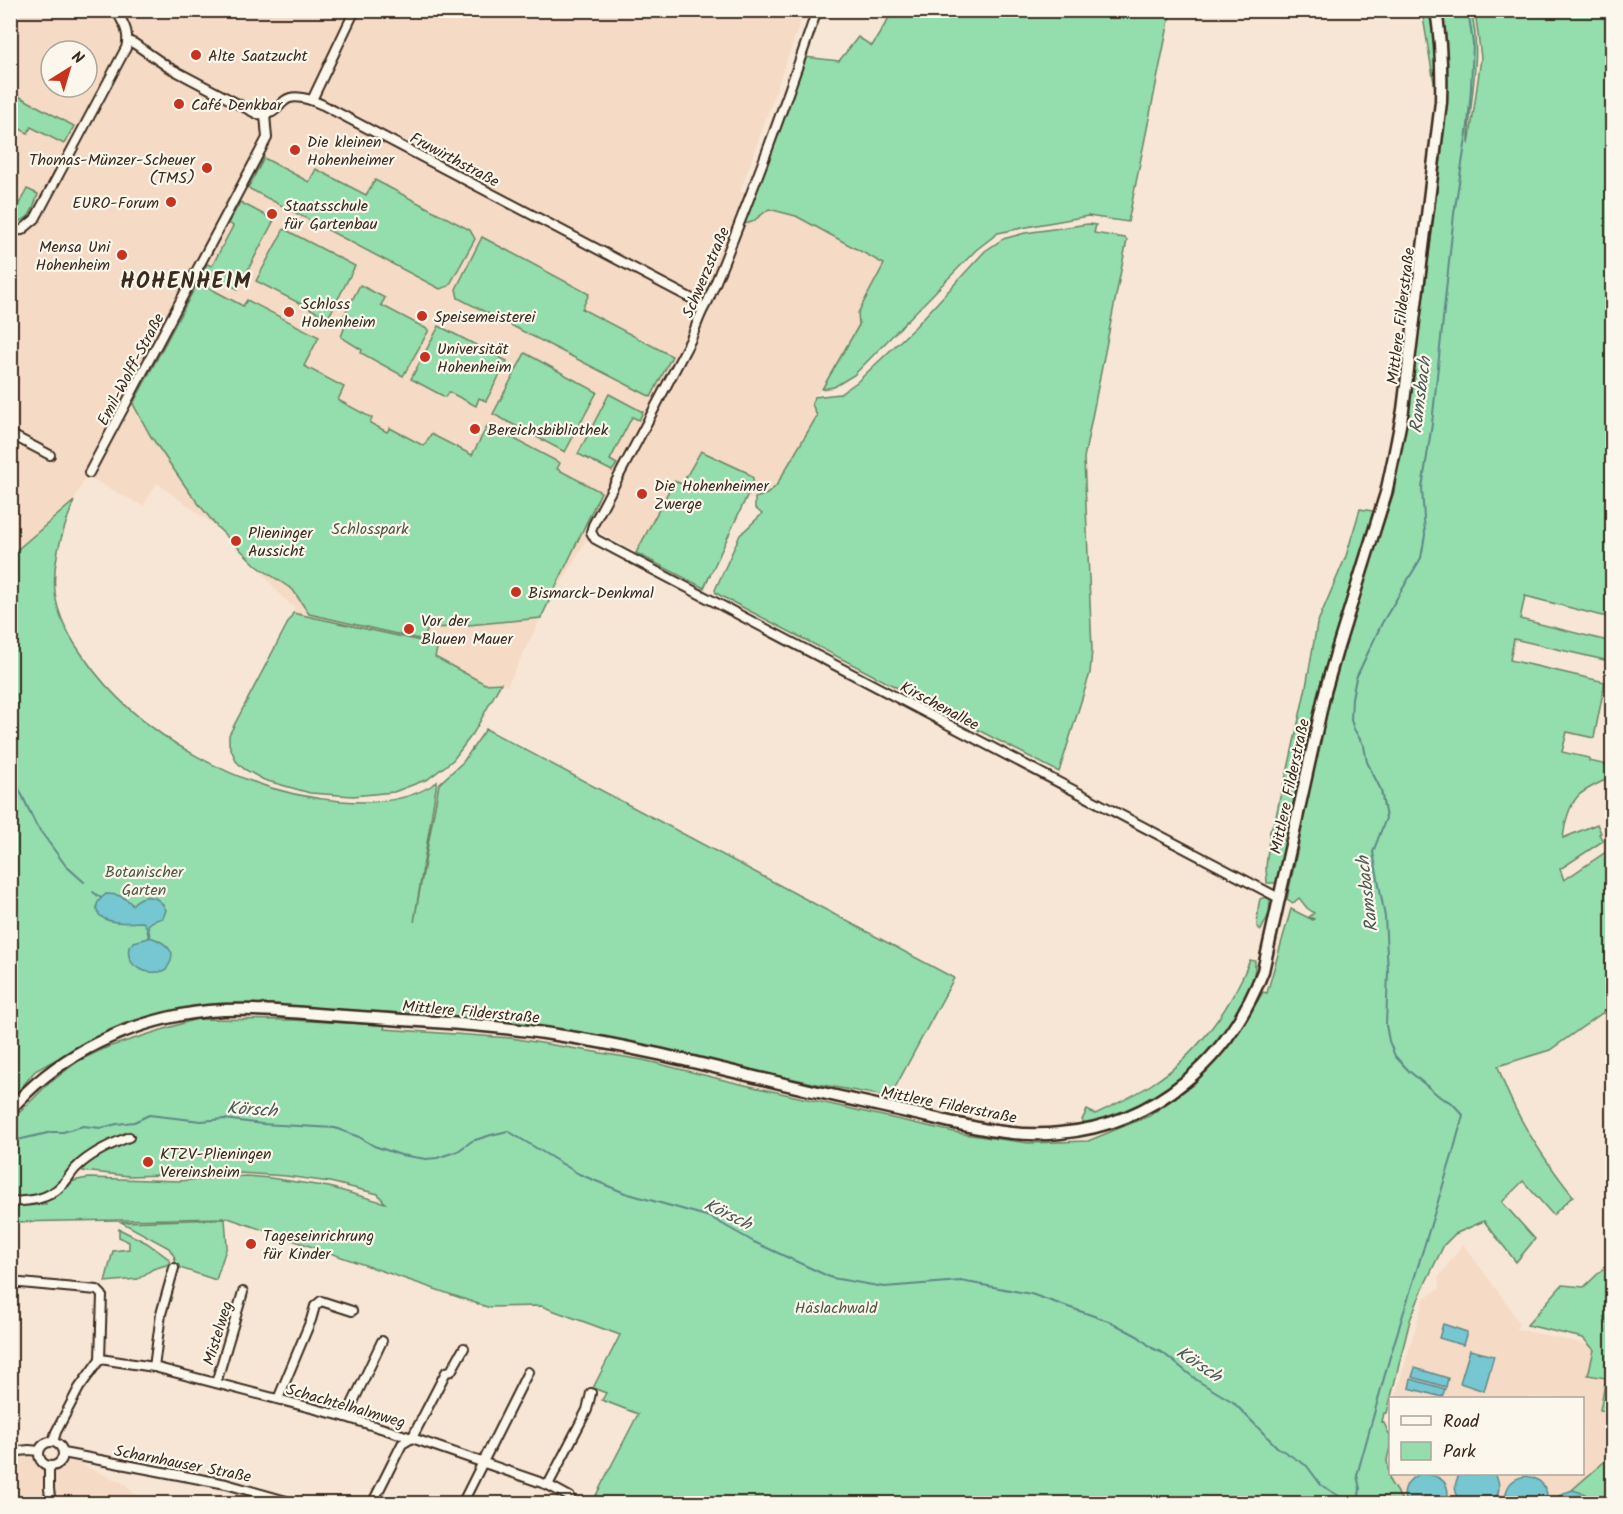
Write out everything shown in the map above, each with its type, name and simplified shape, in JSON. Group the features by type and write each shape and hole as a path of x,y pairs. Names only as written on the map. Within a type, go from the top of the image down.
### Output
{"main road":[{"name":"Mittlere Filderstraße","path":"10,1110 61,1065 86,1048 110,1036 182,1015 241,1010 460,1024 556,1034 634,1049 998,1132 1034,1135 1088,1130 1114,1122 1160,1100 1195,1074 1223,1044 1236,1025 1254,995 1263,971 1325,692 1386,493 1403,410 1441,102 1441,45 1436,10"}],"street":[{"path":"10,231 22,230 35,219 126,48 128,30 117,10"},
{"path":"128,41 172,70 257,114 265,115 278,109 291,98 312,100 355,10"},
{"name":"Schwerzstraße","path":"591,532 690,341 702,309 708,301 736,234 817,10"},
{"name":"Fruwirthstraße","path":"312,100 678,292 698,303 702,309"},
{"name":"Emil-Wolff-Straße","path":"89,473 267,138 265,115"},
{"path":"10,434 50,455"},
{"name":"Kirschenallee","path":"591,532 596,539 629,557 1280,898"},
{"path":"10,1202 33,1201 50,1194 61,1187 76,1167 85,1160 129,1137"},
{"path":"154,1367 161,1314 174,1268"},
{"path":"10,1282 97,1290 102,1295 100,1359 79,1388 53,1442"},
{"name":"Mistelweg","path":"216,1383 243,1292"},
{"path":"278,1399 315,1306 321,1301 352,1311"},
{"path":"346,1417 382,1341"},
{"path":"372,1503 402,1444 412,1438 446,1372 451,1371 464,1348"},
{"name":"Schachtelhalmweg","path":"100,1359 154,1367 346,1417 548,1485 570,1497 572,1503"},
{"path":"462,1503 528,1372"},
{"path":"548,1485 587,1410 591,1393"},
{"path":"47,1442 53,1442 61,1448 62,1459 59,1463 49,1466 39,1458 39,1451 47,1442"},
{"path":"10,1452 39,1451"},
{"name":"Scharnhauser Straße","path":"63,1453 226,1484 297,1503"},
{"path":"49,1466 51,1503"}],"shaded area":[{"name":"Universität Hohenheim","path":"11,11 804,11 740,192 776,197 890,254 858,313 859,325 822,389 814,397 812,404 817,416 776,487 767,494 746,501 704,588 599,532 591,532 541,618 507,686 501,683 485,684 435,656 420,641 293,613 295,608 217,527 157,483 143,506 86,476 71,506 11,555"},
{"path":"1463,1244 1510,1308 1519,1323 1517,1329 1590,1345 1594,1350 1588,1375 1606,1378 1600,1410 1612,1412 1612,1503 1383,1503 1381,1453 1389,1449 1389,1475 1584,1475 1584,1397 1395,1397 1424,1298 1440,1289 1438,1278"},
{"path":"21,1457 78,1463 125,1484 141,1503 11,1503 10,1459"}],"green space":[{"path":"893,11 1171,11 1128,222 1088,216 998,233 976,250 854,375 834,387 822,389 859,325 858,313 884,264 796,216 769,209 752,222 744,224 805,57 839,61 858,37 872,46"},
{"name":"Häslachwald","path":"1422,11 1471,11 1476,45 1469,145 1481,58 1475,11 1612,11 1612,616 1602,616 1525,596 1520,619 1612,642 1612,645 1609,661 1514,639 1510,660 1605,682 1594,738 1567,732 1562,752 1612,766 1612,777 1594,785 1575,800 1568,816 1563,838 1597,824 1603,841 1560,869 1564,880 1612,848 1612,1006 1550,1050 1498,1066 1520,1118 1573,1196 1553,1215 1523,1181 1502,1202 1535,1239 1516,1262 1484,1221 1455,1234 1444,1245 1410,1320 1391,1397 1389,1397 1387,1413 1384,1413 1382,1422 1389,1434 1387,1460 1390,1482 1404,1503 592,1503 638,1414 602,1400 606,1393 593,1388 620,1335 541,1306 487,1307 228,1218 11,1222 11,1204 46,1204 44,1200 65,1185 76,1180 90,1178 178,1181 246,1176 270,1178 329,1187 385,1203 378,1194 330,1182 286,1176 240,1173 129,1176 83,1171 84,1164 76,1163 59,1184 41,1195 18,1200 12,1195 10,1122 46,1086 78,1061 108,1047 196,1019 293,1020 385,1025 384,1029 511,1038 643,1060 963,1134 1029,1143 1088,1141 1149,1116 1194,1084 1232,1042 1263,992 1267,993 1291,909 1313,920 1314,919 1309,917 1314,913 1299,898 1293,903 1287,899 1313,760 1359,595 1394,492 1426,279 1442,151 1435,89"},
{"path":"11,92 74,126 64,144 31,127 28,133 20,129 15,136 11,133 16,118 11,114"},
{"path":"264,158 309,182 316,169 366,195 375,180 470,230 475,239 449,286 440,289 248,188"},
{"path":"27,189 38,194 32,210 27,218 11,222 11,214 13,215"},
{"path":"240,202 274,220 238,289 203,271 207,264 212,266 233,226 229,223"},
{"path":"1088,224 1096,225 1094,233 1127,240 1084,458 1092,650 1090,673 1059,772 721,596 715,590 740,535 762,514 755,508 755,498 767,494 776,486 817,416 812,404 814,397 840,394 857,382 915,327 985,251 1003,239 1025,233"},
{"path":"284,229 355,266 328,318 256,281"},
{"path":"482,237 589,294 582,309 672,356 651,397 458,298 456,289"},
{"name":"Schlosspark","path":"198,282 243,306 247,300 319,337 304,366 344,387 338,400 372,418 370,423 387,432 390,428 424,446 431,434 472,455 488,425 560,463 557,469 601,492 541,618 428,629 423,640 309,614 293,590 257,566 217,527 190,493 150,435 133,404"},
{"path":"360,285 385,298 381,305 429,330 403,376 361,353 362,350 341,337 345,326 340,323"},
{"path":"439,326 507,361 486,401 479,398 476,406 449,392 445,397 411,379"},
{"path":"525,353 597,392 565,452 493,414"},
{"path":"609,394 643,412 639,420 632,417 610,460 617,464 612,471 578,454"},
{"path":"701,451 746,472 753,478 753,483 704,588 636,553 674,481 682,484"},
{"name":"Botanischer Garten","path":"74,501 55,567 55,594 62,621 79,650 106,685 163,735 196,756 231,773 268,787 305,796 341,801 391,800 415,793 437,782 414,922 439,784 463,762 486,729 954,978 890,1097 817,1084 596,1036 503,1023 400,1013 230,1004 175,1010 123,1024 35,1071 11,1100 11,555"},
{"path":"1360,509 1373,511 1322,678 1297,783 1277,883 1267,883 1266,867 1270,831 1276,817 1288,769 1317,624 1346,556"},
{"path":"293,613 421,641 437,649 435,657 485,684 501,683 474,732 453,760 428,779 394,792 353,796 310,793 264,780 244,769 236,761 229,744 229,735"},
{"path":"1265,897 1270,899 1269,914 1261,930 1257,927 1258,906 1260,899"},
{"path":"1250,960 1255,961 1252,983 1239,1010 1213,1048 1192,1069 1165,1090 1134,1108 1086,1125 1082,1120 1087,1110 1095,1114 1131,1096 1168,1073 1183,1060 1222,1013"},
{"path":"225,1219 227,1246 216,1280 177,1267 169,1248 121,1222"},
{"path":"119,1229 147,1243 169,1259 170,1264 153,1269 138,1279 105,1282 113,1251 129,1249 129,1242 119,1237"},
{"path":"1603,1269 1612,1276 1612,1412 1600,1410 1606,1378 1588,1375 1594,1350 1583,1338 1527,1325 1562,1285 1584,1287"},
{"path":"1612,1455 1612,1503 1557,1503"}],"water":[{"path":"106,894 121,896 132,905 141,898 150,897 163,905 166,910 163,918 148,925 150,937 163,943 172,953 166,970 152,972 134,965 129,954 129,947 134,942 149,938 146,926 143,922 117,922 104,919 97,910 97,905"},
{"path":"1443,1324 1467,1332 1463,1345 1439,1338"},
{"path":"1470,1350 1494,1356 1484,1391 1460,1383"},
{"path":"1415,1368 1448,1378 1446,1387 1412,1377"},
{"path":"1411,1379 1445,1389 1442,1397 1409,1388"},
{"path":"1418,1475 1426,1475 1443,1481 1448,1490 1446,1503 1406,1503 1405,1489 1412,1479"},
{"path":"1459,1475 1495,1475 1499,1489 1492,1503 1463,1503 1458,1496 1456,1481"},
{"path":"1526,1476 1540,1481 1547,1493 1547,1503 1506,1503 1507,1488 1516,1479"},
{"path":"1573,1490 1585,1494 1592,1503 1554,1503 1561,1494"}],"waterway":[{"name":"Ramsbach","path":"1358,1504 1360,1489 1357,1475 1463,1115 1452,1103 1440,1097 1409,1071 1395,1056 1389,1041 1386,1025 1388,972 1385,917 1373,852 1386,818 1381,790 1367,762 1364,746 1351,720 1356,678 1382,623 1421,558 1425,535 1422,488 1432,424 1454,214 1468,126 1473,44 1468,10"},
{"path":"10,763 13,776 36,825 66,866 84,882"},
{"path":"93,892 101,898"},
{"name":"Körsch","path":"13,1141 83,1126 101,1128 134,1122 149,1115 201,1121 224,1119 262,1124 335,1128 359,1137 374,1146 401,1155 426,1159 458,1151 472,1141 508,1131 579,1174 625,1193 710,1217 754,1242 832,1278 884,1287 961,1281 1031,1294 1111,1322 1139,1337 1198,1381 1233,1402 1277,1447 1307,1466 1321,1485 1352,1504"}],"place":[{"name":"Alte Saatzucht","path":"196,55"},
{"name":"Café Denkbar","path":"179,104"},
{"name":"Die kleinen Hohenheimer","path":"295,150"},
{"name":"Thomas-Münzer-Scheuer (TMS)","path":"207,168"},
{"name":"EURO-Forum","path":"171,202"},
{"name":"Staatsschule für Gartenbau","path":"272,214"},
{"name":"Mensa Uni Hohenheim","path":"122,255"},
{"name":"Schloss Hohenheim","path":"289,312"},
{"name":"Speisemeisterei","path":"422,316"},
{"name":"Universität Hohenheim","path":"425,357"},
{"name":"Bereichsbibliothek","path":"475,429"},
{"name":"Die Hohenheimer Zwerge","path":"642,494"},
{"name":"Plieninger Aussicht","path":"236,541"},
{"name":"Bismarck-Denkmal","path":"516,592"},
{"name":"Vor der Blauen Mauer","path":"409,629"},
{"name":"KTZV-Plieningen Vereinsheim","path":"148,1162"},
{"name":"Tageseinrichrung für Kinder","path":"251,1244"}],"district":[{"name":"HOHENHEIM","path":"186,280"}]}
